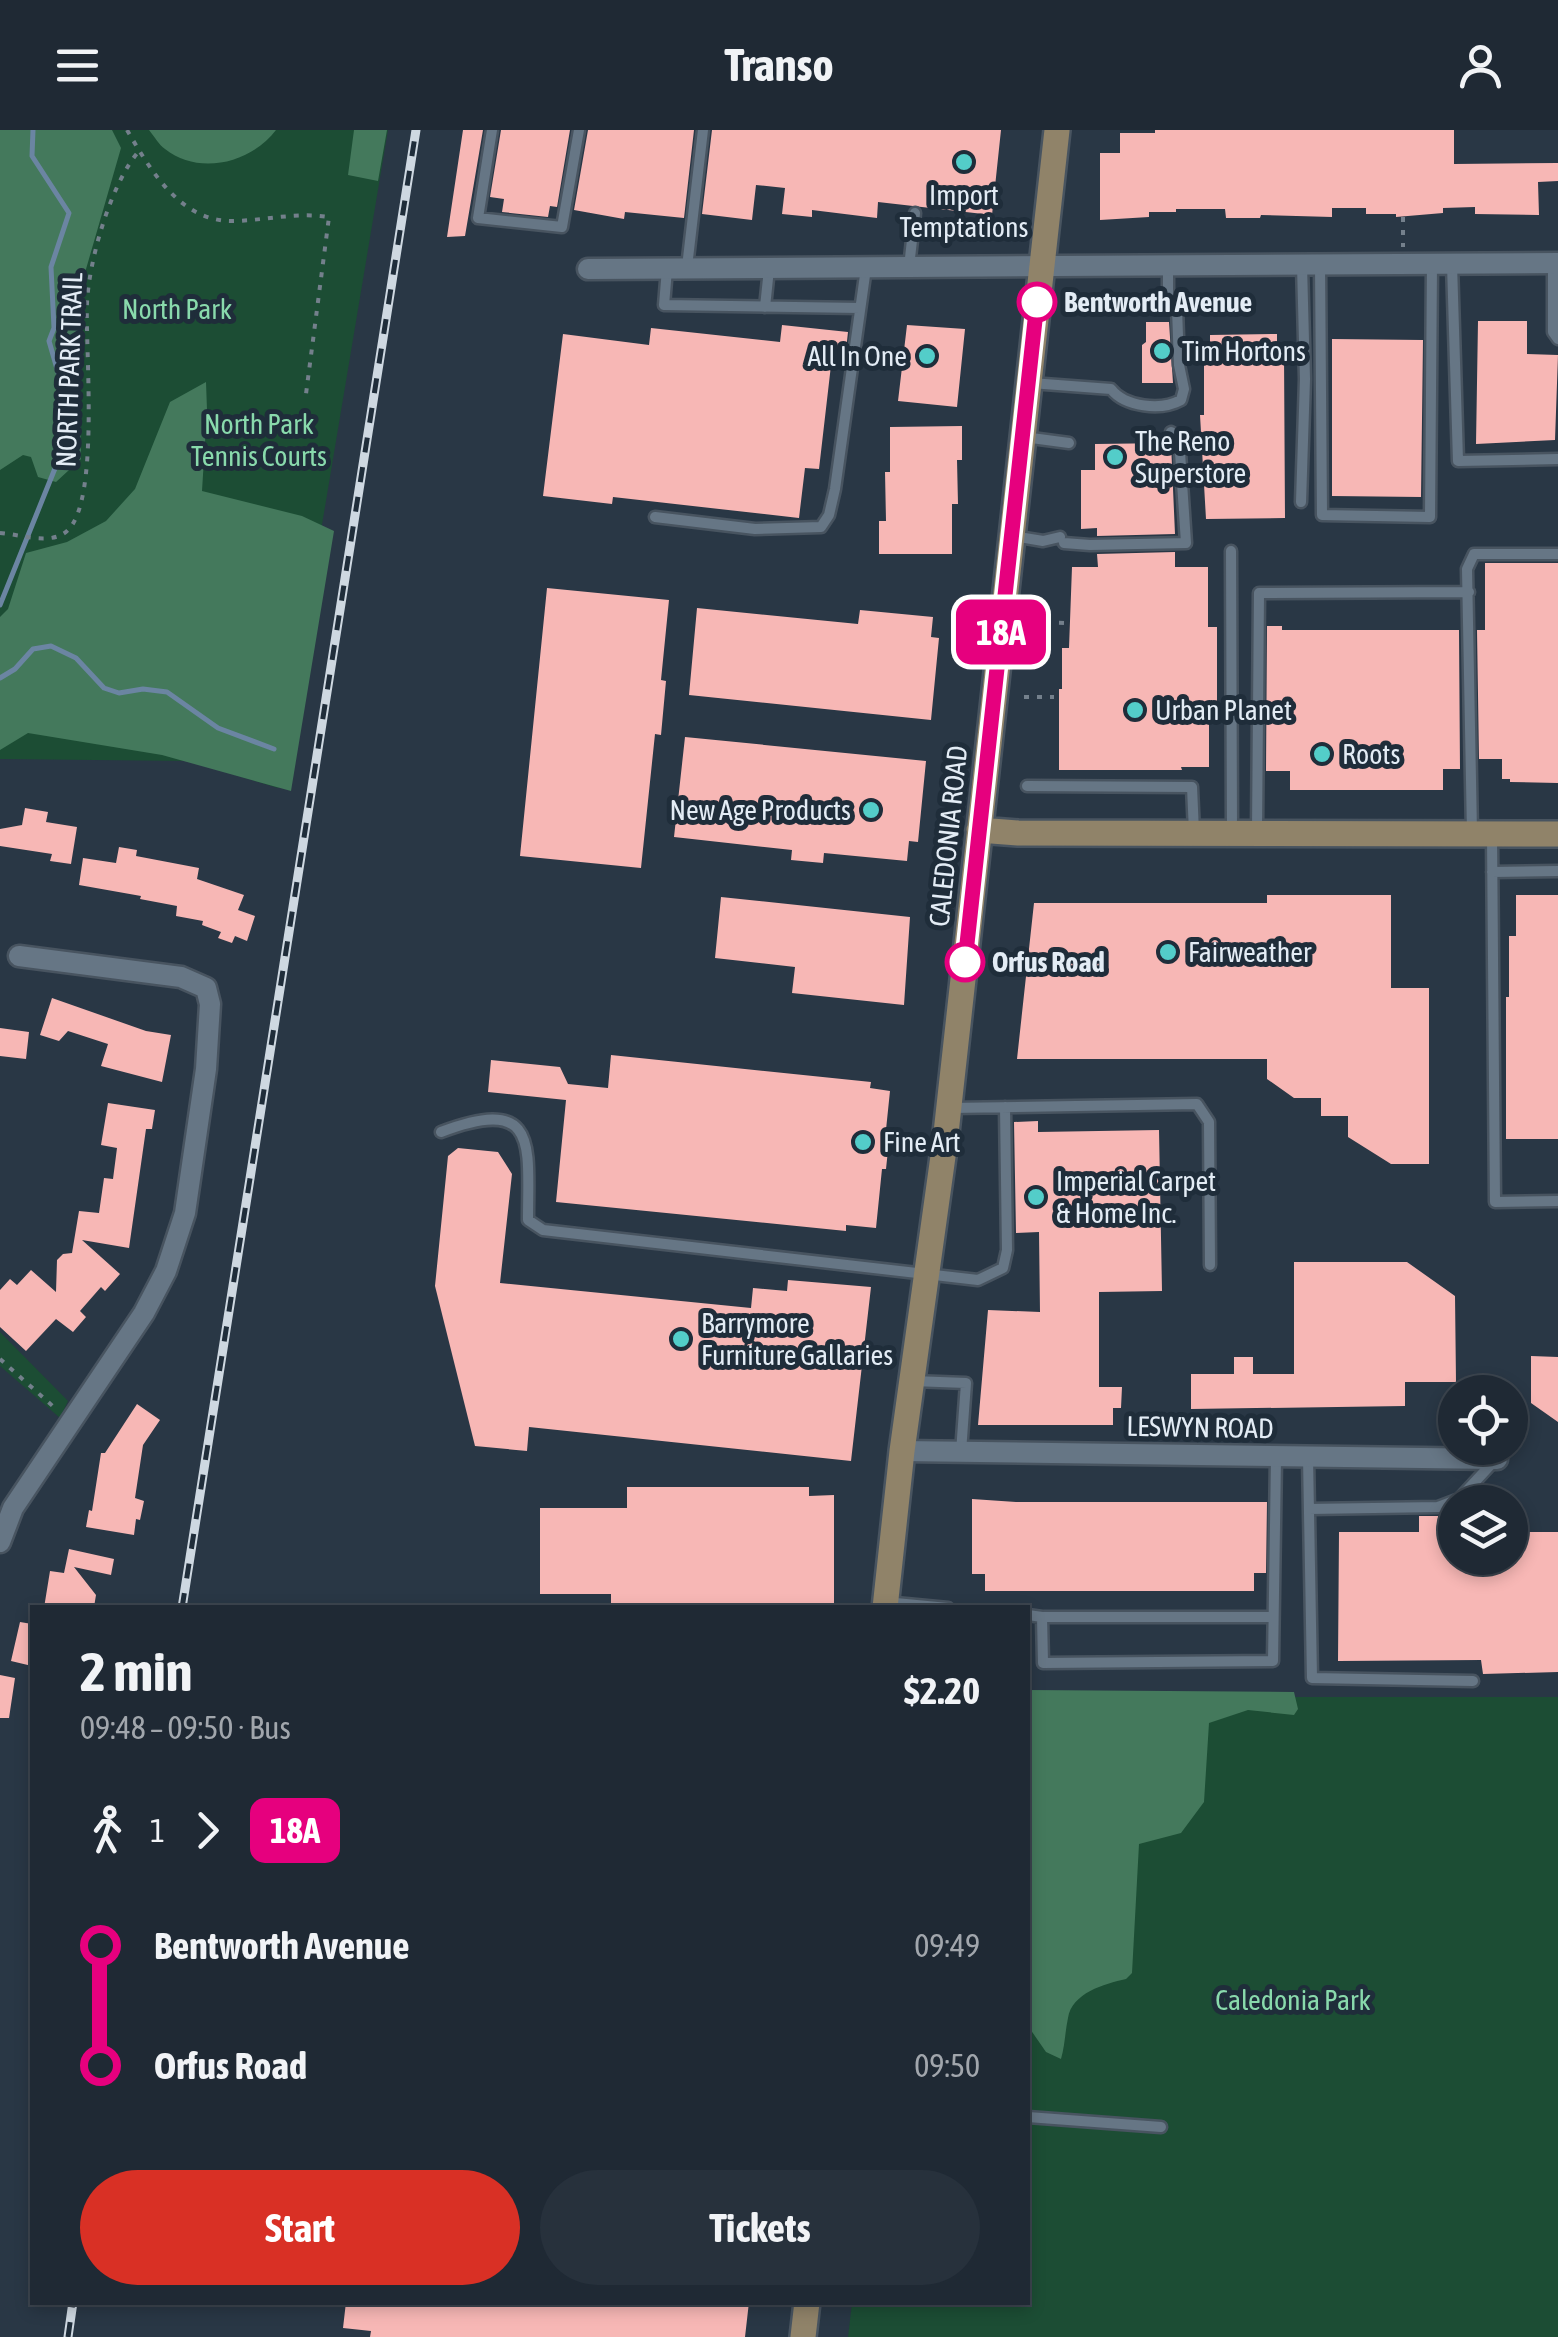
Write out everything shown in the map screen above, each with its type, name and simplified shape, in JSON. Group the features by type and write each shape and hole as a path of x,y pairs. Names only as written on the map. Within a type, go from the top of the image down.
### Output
{"street":[{"name":"CALEDONIA ROAD","path":"885,1605 948,1108 1057,130"},
{"path":"588,269 1555,263"},
{"path":"979,830 1558,834"},
{"path":"0,1542 7,1505 144,1313 166,1271 185,1213 206,1069 210,1004 206,988 180,977 19,956"},
{"name":"LESWYN ROAD","path":"902,1451 1438,1457"},
{"path":"803,2337 807,2305"}],"lane":[{"path":"492,130 478,218 562,227 579,130"},
{"path":"703,130 677,268 664,304 860,308"},
{"path":"910,267 915,213"},
{"path":"1555,263 1553,332 1558,339"},
{"path":"1311,265 1322,515 1430,517 1442,264"},
{"path":"1442,264 1458,461 1558,459"},
{"path":"1301,502 1311,265"},
{"path":"1029,382 1111,390 1118,399 1139,404 1176,404 1181,400 1184,389 1177,308 1168,305 1168,266"},
{"path":"655,517 755,529 821,527 829,516 835,489 866,267"},
{"path":"765,307 769,268"},
{"path":"1012,536 1090,546 1186,543 1179,437 1172,432"},
{"path":"1023,437 1069,444"},
{"path":"1232,551 1244,834"},
{"path":"1558,554 1474,554 1467,569 1482,834 1492,872 1495,1202 1558,1201"},
{"path":"1244,834 1258,593 1469,592"},
{"path":"1027,786 1192,787 1194,834"},
{"path":"1492,872 1558,872"},
{"path":"948,1108 1197,1104 1209,1122 1210,1265"},
{"path":"441,1132 472,1121 500,1121 518,1127 528,1143 528,1220 542,1230 978,1280 1003,1268 1007,1250 1005,1107"},
{"path":"912,1381 966,1383 961,1452"},
{"path":"1042,1617 1043,1662 1273,1661 1276,1456"},
{"path":"1308,1456 1312,1678 1473,1681"},
{"path":"1309,1509 1438,1507 1459,1500 1491,1465"},
{"path":"1030,1615 1273,1617"},
{"path":"1030,2117 1162,2127"}],"path":[{"path":"127,130 166,189 201,216 234,222 309,214 329,217 306,394"},
{"name":"NORTH PARK TRAIL","path":"0,533 54,538 72,528 81,500 88,446 90,274 114,200 139,151"},
{"path":"1403,216 1403,264"},
{"path":"1034,622 1065,622"},
{"path":"1024,697 1054,697"},
{"path":"0,1359 70,1421"}],"green space":[{"name":"North Park","path":"0,130 388,130 278,788 189,761 0,759"},
{"path":"0,130 112,130 121,148 82,283 81,459 56,482 38,477 31,457 23,455 0,470"},
{"path":"149,130 276,130 239,158 208,164 179,157 163,147"},
{"path":"354,130 387,130 378,181 348,175"},
{"path":"206,382 202,491 302,516 334,531 291,791 162,755 28,733 0,750 0,617 8,609 26,553 67,542 106,521 135,489 170,402"},
{"path":"0,1332 68,1401 60,1418 0,1366"},
{"path":"1030,1690 1294,1692 1298,1709 1294,1715 1248,1710 1209,1723 1204,1802 1181,1833 1139,1844 1132,1973 1082,1996 1068,2018 1061,2059 1046,2052 1030,2029"},
{"name":"Caledonia Park","path":"1030,1697 1558,1697 1558,2337 848,2337 852,2305 1030,2305"}],"building":[{"path":"463,130 483,130 465,236 447,237"},
{"path":"501,130 570,130 557,207 550,206 548,217 502,212 504,199 490,197"},
{"path":"588,130 694,130 684,218 625,212 624,219 574,210"},
{"path":"712,130 1001,130 992,215 878,202 877,218 812,210 812,217 782,214 785,188 756,185 752,220 702,214"},
{"path":"1454,130 1454,164 1558,163 1558,181 1538,182 1539,215 1475,214 1475,207 1443,208 1443,213 1396,217 1366,214 1366,208 1332,208 1332,217 1226,218 1225,209 1176,209 1149,212 1149,217 1100,220 1100,153 1120,153 1120,133"},
{"path":"1478,321 1527,321 1527,354 1558,355 1555,440 1476,444"},
{"path":"1146,322 1169,322 1173,383 1142,383"},
{"path":"782,325 848,332 846,350 833,348 819,469 805,468 799,518 613,497 612,504 543,496 563,334 649,345 651,328 780,342"},
{"path":"907,325 965,329 957,407 898,401"},
{"path":"1277,334 1277,354 1284,354 1285,518 1206,519 1200,415 1204,415 1204,355 1210,355 1210,335"},
{"path":"1332,339 1423,340 1421,497 1332,496"},
{"path":"962,426 962,460 957,460 958,504 952,504 952,554 879,554 879,521 886,521 885,472 890,472 890,427"},
{"path":"1171,443 1175,534 1097,536 1097,528 1081,529 1081,470 1095,470 1095,444"},
{"path":"1175,552 1175,567 1208,567 1208,627 1217,627 1217,708 1209,708 1209,767 1059,770 1059,689 1062,648 1069,648 1072,567 1098,567 1097,554"},
{"path":"1485,563 1558,563 1558,783 1510,782 1502,779 1502,759 1479,759 1477,630 1485,630"},
{"path":"547,588 669,600 661,680 666,681 661,735 655,734 641,868 520,856"},
{"path":"697,608 858,624 860,610 933,617 931,637 939,638 931,720 689,695"},
{"path":"1267,626 1282,626 1282,630 1459,630 1460,769 1443,769 1443,790 1290,790 1290,771 1266,771"},
{"path":"685,737 926,761 918,842 909,841 907,861 824,853 823,863 791,860 792,850 674,837"},
{"path":"25,808 48,812 46,822 77,827 71,864 50,861 52,854 0,846 0,829 22,825"},
{"path":"119,847 137,850 136,856 199,868 197,879 244,895 238,910 255,916 247,941 235,936 232,943 218,938 221,932 202,925 203,921 176,916 177,906 79,885 83,858 116,863"},
{"path":"1267,895 1391,895 1391,988 1429,988 1429,1164 1391,1164 1348,1137 1348,1116 1321,1116 1321,1098 1294,1098 1267,1079 1267,1059 1017,1059 1034,903 1267,903"},
{"path":"1516,895 1558,895 1558,1139 1506,1139 1506,997 1509,936 1516,936"},
{"path":"721,897 910,917 904,1005 792,993 795,967 715,958"},
{"path":"52,998 146,1031 171,1035 162,1082 101,1066 108,1044 68,1031 59,1041 40,1035"},
{"path":"0,1028 29,1032 26,1059 0,1056"},
{"path":"611,1055 871,1082 870,1088 890,1091 884,1149 888,1150 886,1169 882,1169 876,1228 846,1225 846,1231 556,1202 566,1100 488,1092 491,1060 560,1067 568,1084 608,1088"},
{"path":"108,1103 155,1110 152,1129 146,1129 129,1248 82,1240 120,1274 105,1291 101,1287 80,1311 86,1317 73,1332 56,1319 26,1351 0,1327 0,1290 10,1279 17,1285 31,1270 56,1292 57,1260 72,1253 79,1211 99,1213 104,1178 113,1179 117,1148 101,1145"},
{"path":"1038,1121 1038,1132 1159,1130 1162,1291 1099,1292 1099,1387 1122,1387 1121,1408 1113,1408 1113,1425 978,1425 988,1310 1040,1312 1039,1232 1016,1233 1014,1122"},
{"path":"458,1148 498,1152 512,1174 500,1283 751,1308 753,1288 787,1291 788,1280 871,1287 851,1461 529,1427 527,1451 475,1446 435,1286 448,1156"},
{"path":"1294,1262 1407,1262 1455,1296 1456,1375 1438,1375 1438,1382 1405,1382 1405,1406 1191,1409 1191,1374 1234,1374 1234,1357 1253,1357 1253,1374 1294,1374"},
{"path":"1531,1356 1558,1357 1558,1422 1531,1403"},
{"path":"137,1404 160,1420 143,1445 135,1498 144,1501 134,1535 86,1527 101,1453 105,1453"},
{"path":"627,1487 809,1487 809,1496 834,1495 834,1605 611,1605 611,1594 540,1594 540,1508 627,1508"},
{"path":"972,1499 1267,1502 1266,1573 1254,1573 1254,1591 985,1591 985,1574 972,1574"},
{"path":"1419,1516 1438,1516 1438,1575 1528,1575 1528,1532 1558,1532 1558,1672 1483,1674 1481,1660 1338,1661 1339,1532 1419,1532"},
{"path":"69,1549 114,1559 111,1575 74,1567 96,1595 94,1605 44,1605 50,1571 64,1573"},
{"path":"20,1622 30,1624 30,1666 11,1661"},
{"path":"0,1675 15,1678 9,1718 0,1718"},
{"path":"346,2305 749,2305 745,2337 370,2337 371,2331 343,2328"}],"waterway":[{"path":"0,605 62,451 68,407 49,341 54,328 51,267 69,213 32,156 33,130"},
{"path":"0,678 15,669 33,649 51,646 76,658 104,688 119,693 143,689 167,692 218,728 274,749"}],"railway":[{"path":"182,1605 416,130"},
{"path":"68,2337 73,2305"}],"bus line":[{"name":"18A","path":"965,962 1037,302"}],"place":[{"name":"Import Temptations","path":"964,162"},
{"name":"Bentworth Avenue","path":"1037,302"},
{"name":"Tim Hortons","path":"1162,351"},
{"name":"All In One","path":"927,356"},
{"name":"The Reno Superstore","path":"1115,457"},
{"name":"Urban Planet","path":"1135,710"},
{"name":"Roots","path":"1322,754"},
{"name":"New Age Products","path":"871,810"},
{"name":"Fairweather","path":"1168,952"},
{"name":"Orfus Road","path":"965,962"},
{"name":"Fine Art","path":"863,1142"},
{"name":"Imperial Carpet & Home Inc.","path":"1036,1197"},
{"name":"Barrymore Furniture Gallaries","path":"681,1339"}],"park label":[{"name":"North Park Tennis Courts","path":"259,440"}]}
